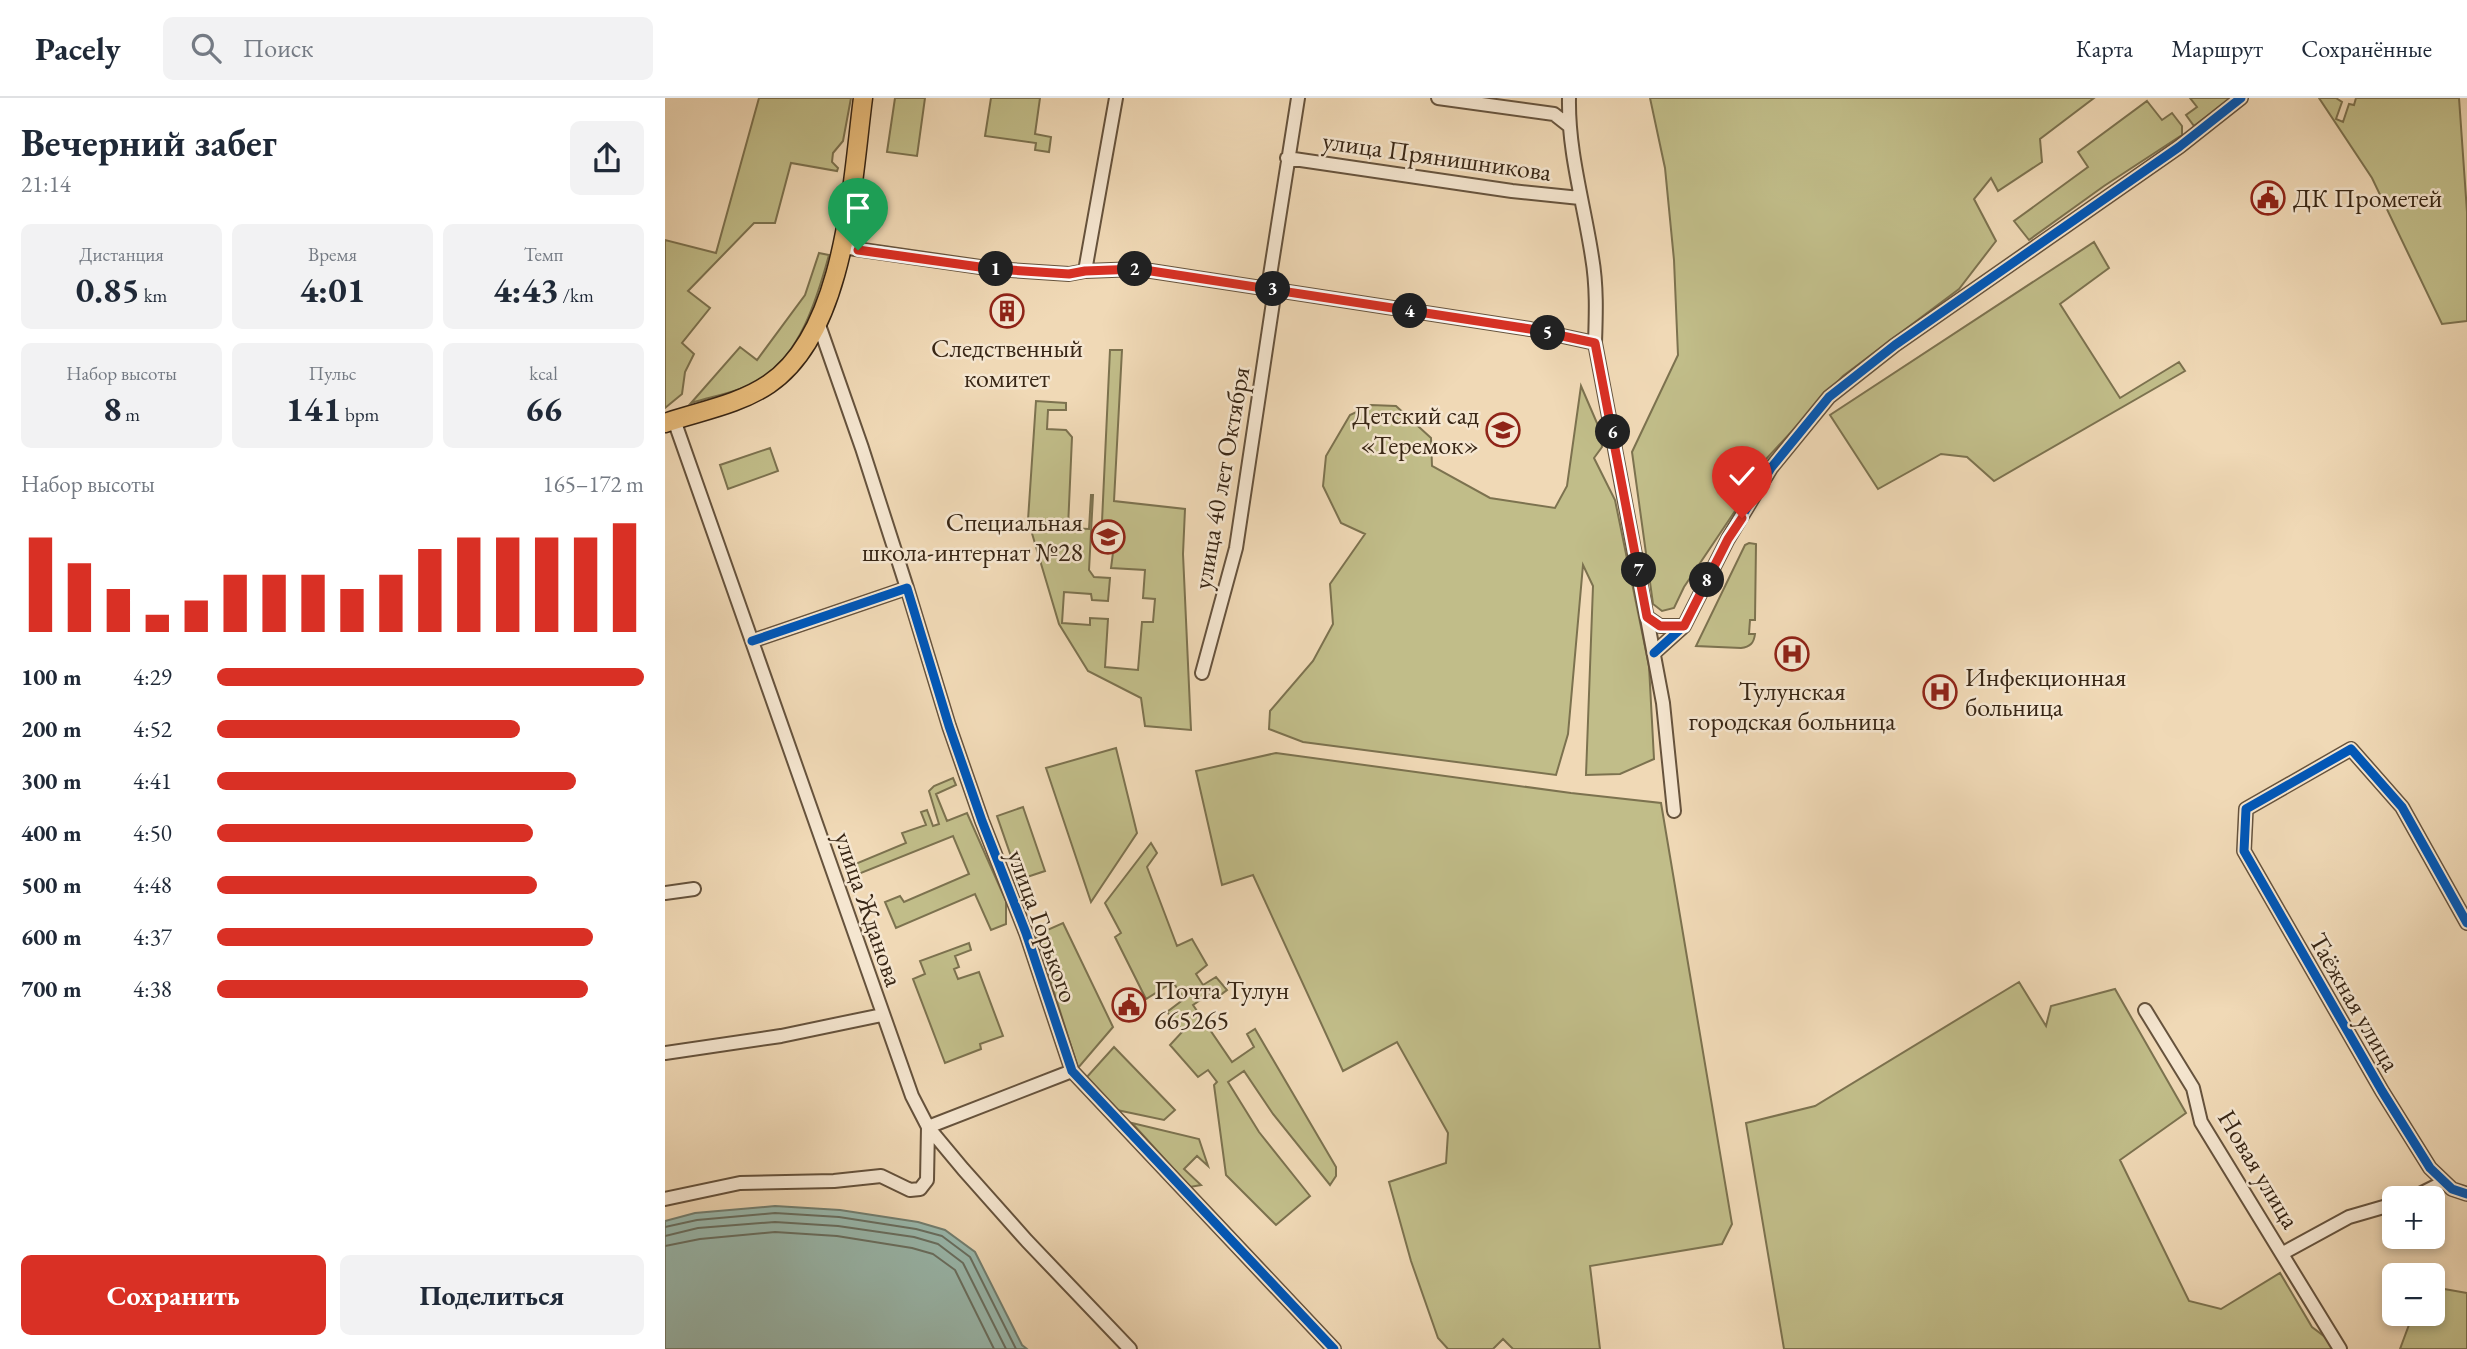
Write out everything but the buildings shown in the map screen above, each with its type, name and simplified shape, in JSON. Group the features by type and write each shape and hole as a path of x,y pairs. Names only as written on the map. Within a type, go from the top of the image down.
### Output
{"highway":[{"path":"669,422 735,401 771,382 788,368 818,325 831,292 842,247 863,98"}],"street":[{"path":"1085,271 1116,98"},
{"name":"улица 40 лет Октября","path":"1202,673 1236,548 1297,98"},
{"path":"1438,98 1554,114 1568,125"},
{"path":"1569,98 1568,125 1593,260 1597,299 1595,343 1663,703 1674,811"},
{"path":"1654,653 1684,626 1728,539 1771,468 1829,397 1895,345 2179,147 2241,98"},
{"name":"улица Прянишникова","path":"1287,159 1580,198"},
{"path":"842,247 994,269 1069,274 1138,269 1530,329 1595,343"},
{"name":"улица Горького","path":"818,325 862,448 953,737 982,821 1026,933 1072,1071 1334,1349"},
{"name":"улица Жданова","path":"669,422 753,640 882,1015 912,1096 927,1127 1027,1241 1130,1349"},
{"path":"753,640 907,588"},
{"path":"1647,617 1660,626 1684,626"},
{"name":"Таёжная улица","path":"2467,923 2402,807 2351,749 2246,809 2244,851 2382,1091 2430,1168 2442,1182 2461,1194 2467,1194"},
{"path":"665,893 694,889"},
{"name":"Новая улица","path":"2145,1010 2193,1088 2201,1122 2340,1349"},
{"path":"665,1053 781,1036 882,1015"},
{"path":"665,1199 740,1184 834,1181 881,1176 910,1190 921,1189 927,1180 927,1127 1072,1071"},
{"path":"2434,1186 2442,1182"},
{"path":"2283,1253 2349,1217 2382,1207"}],"shaded area":[{"path":"759,98 851,98 843,141 833,153 832,162 838,168 837,171 791,163 775,223 754,223 688,291 710,308 682,343 694,354 685,372 682,394 665,408 665,240 716,253"},
{"path":"895,98 925,98 917,156 887,152"},
{"path":"991,98 1040,98 1035,134 1051,137 1049,152 1035,150 1036,143 985,136"},
{"path":"1650,98 2094,98 2040,139 2042,162 1998,191 1991,178 1974,199 1996,241 1959,289 1843,376 1767,458 1684,587 1674,608 1662,611 1653,604 1632,452 1678,355 1674,260 1665,168"},
{"path":"2190,98 2231,98 2194,126 2186,115 2197,107"},
{"path":"2319,98 2336,98 2342,102 2336,119 2343,122 2349,104 2354,105 2356,98 2459,98 2467,212 2467,321 2442,324 2372,178"},
{"path":"2147,101 2162,120 2172,113 2182,126 2182,135 2029,240 2014,221 2088,167 2078,152"},
{"path":"2094,242 2109,268 2060,304 2120,398 2179,362 2185,371 1994,481 1967,457 1941,454 1878,489 1830,415"},
{"path":"819,253 829,255 819,290 805,325 785,357 773,370 751,385 691,403 740,347 757,360 805,295"},
{"name":"Специальная школа-интернат №28","path":"1110,350 1122,350 1114,501 1185,509 1183,554 1191,730 1145,726 1141,698 1088,671 1059,624 1028,520 1036,401 1066,403 1066,410 1048,410 1047,429 1066,430 1072,437 1068,528 1089,529 1093,495 1089,570 1094,577 1110,578 1108,601 1092,600 1091,594 1064,592 1062,623 1090,625 1090,618 1108,619 1105,667 1138,670 1142,622 1153,622 1155,599 1143,598 1145,570 1111,568 1114,545 1101,543"},
{"path":"1581,386 1600,430 1602,447 1594,458 1615,500 1649,666 1654,759 1620,774 1586,775 1593,586 1583,565 1568,734 1556,775 1303,742 1269,729 1270,711 1313,661 1333,624 1330,584 1365,534 1341,523 1323,486 1326,456 1350,415 1371,405 1396,406 1431,438 1432,466 1490,498 1555,508 1567,486"},
{"path":"770,448 778,471 728,489 720,465"},
{"path":"1756,544 1755,620 1750,620 1749,634 1755,634 1753,642 1741,648 1696,646 1745,545"},
{"path":"1116,748 1137,833 1091,902 1046,768"},
{"path":"1276,753 1661,803 1732,1224 1722,1244 1590,1266 1600,1349 1513,1349 1503,1339 1493,1349 1448,1349 1438,1338 1411,1261 1389,1182 1446,1163 1448,1133 1397,1042 1343,1071 1253,875 1222,885 1196,771"},
{"path":"953,778 956,785 936,794 947,821 967,813 1006,901 1006,924 991,930 975,894 896,928 885,902 900,896 904,902 969,874 953,836 851,877 848,867 906,843 902,833 926,825 921,812 927,810 933,826 939,824 929,791"},
{"path":"1023,807 1045,871 1024,878 1018,861 1013,862 997,816"},
{"path":"1151,843 1157,853 1147,867 1177,946 1192,939 1207,965 1196,974 1203,985 1216,977 1227,990 1219,996 1215,990 1193,1005 1232,1062 1254,1047 1247,1034 1255,1029 1336,1167 1336,1176 1330,1185 1273,1114 1244,1071 1228,1082 1259,1132 1310,1196 1276,1225 1226,1175 1214,1085 1217,1082 1208,1070 1198,1077 1170,1045 1183,1031 1167,1012 1184,999 1173,982 1146,999 1115,937 1121,933 1105,903"},
{"path":"1063,923 1113,1027 1078,1068 1036,935"},
{"path":"969,943 971,950 955,956 959,967 954,969 958,979 979,972 1003,1036 980,1044 981,1049 945,1063 913,979 925,974 920,961"},
{"path":"2019,982 2046,1026 2051,1006 2115,989 2186,1113 2120,1160 2189,1301 2221,1309 2280,1273 2312,1327 2341,1349 1784,1349 1746,1123 1815,1106"},
{"path":"1114,1047 1175,1110 1164,1120 1117,1110 1086,1078"},
{"path":"1132,1123 1199,1139 1208,1166 1197,1156 1184,1169 1201,1185 1190,1187"},
{"path":"2445,1289 2467,1293 2467,1349 2400,1349 2409,1326 2445,1326"}],"water":[{"path":"775,1206 840,1210 918,1222 945,1230 975,1252 1022,1345 1027,1349 665,1349 665,1221 695,1213"}],"cycle path":[{"path":"1654,653 1684,626 1728,539 1771,468 1829,397 1895,345 2179,147 2241,98"},
{"path":"752,641 907,588 949,726 982,821 1026,933 1072,1071 1334,1349"},
{"path":"2467,923 2402,807 2351,749 2246,809 2244,851 2382,1091 2430,1168 2452,1189 2467,1194"}],"place":[{"name":"ДК Прометей","path":"2268,198"},
{"name":"Следственный комитет","path":"1007,311"},
{"name":"Детский сад «Теремок»","path":"1503,430"},
{"name":"Специальная школа-интернат №28","path":"1108,537"},
{"name":"Тулунская городская больница","path":"1792,654"},
{"name":"Инфекционная больница","path":"1940,692"},
{"name":"Почта Тулун 665265","path":"1129,1005"}],"route":[{"path":"858,250 994,269 1069,274 1138,269 1530,329 1595,343 1647,617 1660,626 1684,626 1728,539 1742,518"}]}
